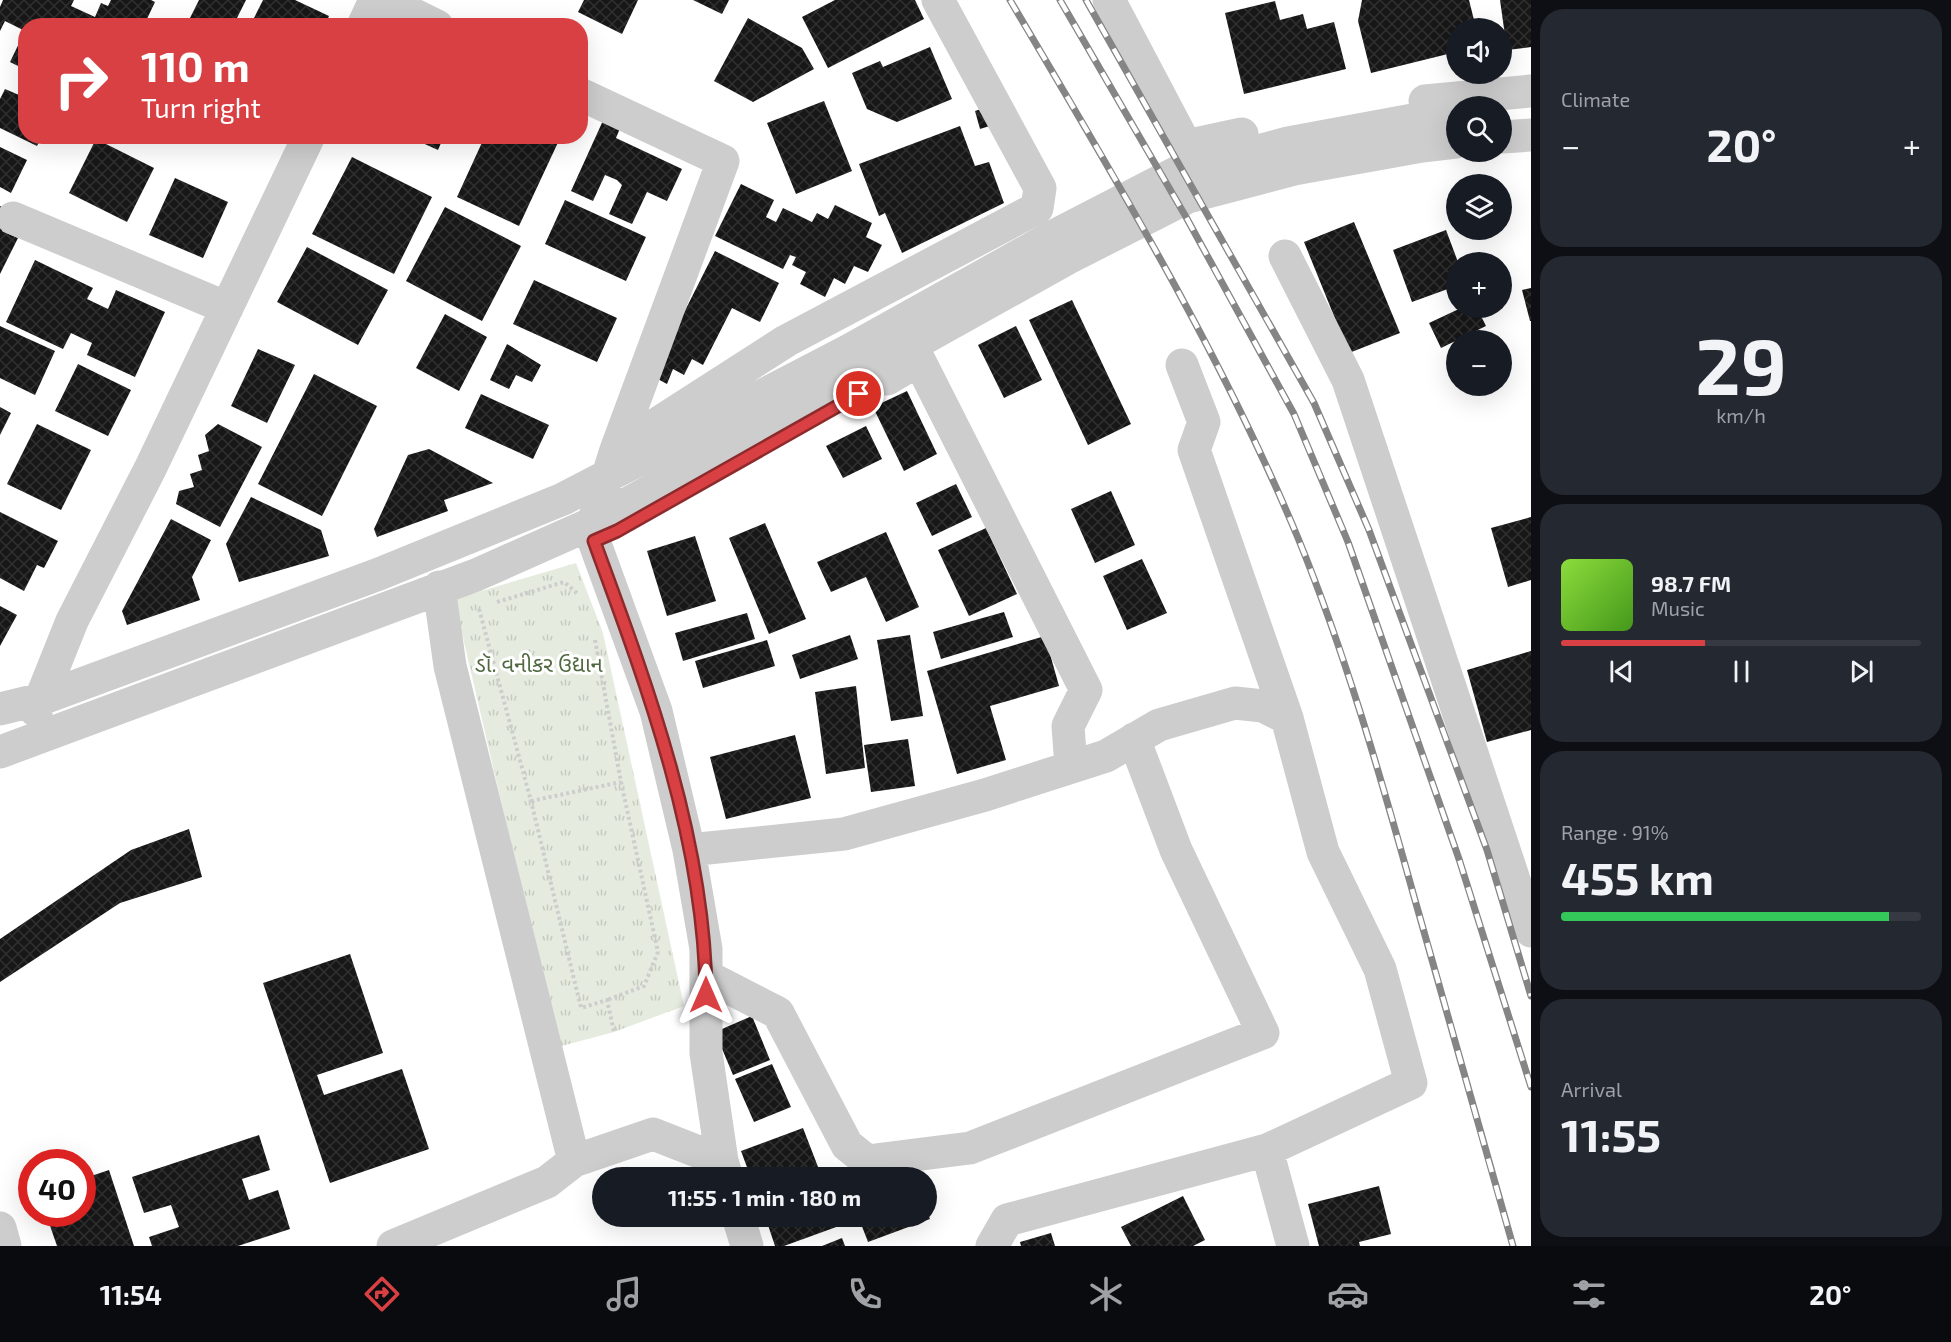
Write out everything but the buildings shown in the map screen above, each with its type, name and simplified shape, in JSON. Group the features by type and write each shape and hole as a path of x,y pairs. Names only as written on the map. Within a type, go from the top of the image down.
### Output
{"street":[{"path":"367,18 375,0"},
{"path":"384,0 421,18"},
{"path":"0,709 41,699 379,574 563,499 612,462 786,341 878,290 1037,208 1040,188 938,0"},
{"path":"1109,0 1186,146 1323,117 1403,103 1531,91"},
{"path":"588,98 723,161 612,462 594,532 656,711 689,850 706,949 706,1053 724,1167"},
{"path":"1512,110 1531,108"},
{"path":"612,462 848,351 1056,234 1178,172 1288,143 1418,119 1446,116"},
{"path":"1512,136 1531,135"},
{"path":"6,757 41,699 72,621 150,469 305,144"},
{"path":"6,757 439,587 594,532 1068,258 1188,197 1294,169 1446,144"},
{"path":"13,218 227,308"},
{"path":"1285,256 1348,380 1523,885 1531,931"},
{"path":"594,532 617,531 920,360 1086,690 1068,726 1071,768"},
{"path":"992,1246 1007,1220 1267,1150 1411,1083 1380,969 1323,852 1287,718 1194,450 1204,422 1182,365"},
{"path":"439,587 450,666 574,1161"},
{"path":"689,850 844,834 1071,768 1106,756 1159,725 1235,703 1263,706 1287,718"},
{"path":"706,976 778,1013 847,1145 867,1161 970,1149 1263,1033 1176,850 1134,739"},
{"path":"393,1246 547,1182 574,1161 653,1134 720,1167"},
{"path":"1267,1150 1293,1246"},
{"path":"741,1227 747,1246"},
{"path":"0,1228 5,1246"}],"path":[{"path":"580,601 577,591 564,582 477,609 531,801 580,1008 644,986 658,952 621,782 594,638"},
{"path":"531,801 621,782"},
{"path":"607,1000 614,1032"}],"green space":[{"name":"ડૉ. વનીકર ઉદ્યાન","path":"576,563 603,633 684,1006 614,1032 558,1047 454,599"}],"railway":[{"path":"1010,0 1126,198 1200,332 1235,400 1298,538 1332,627 1376,763 1513,1246"},
{"path":"1060,0 1186,217 1294,414 1348,542 1459,859 1531,1087"},
{"path":"1086,0 1314,403 1369,530 1487,850 1531,996"}],"route":[{"path":"706,995 706,949 689,850 656,711 594,541 617,531 859,394"}]}
